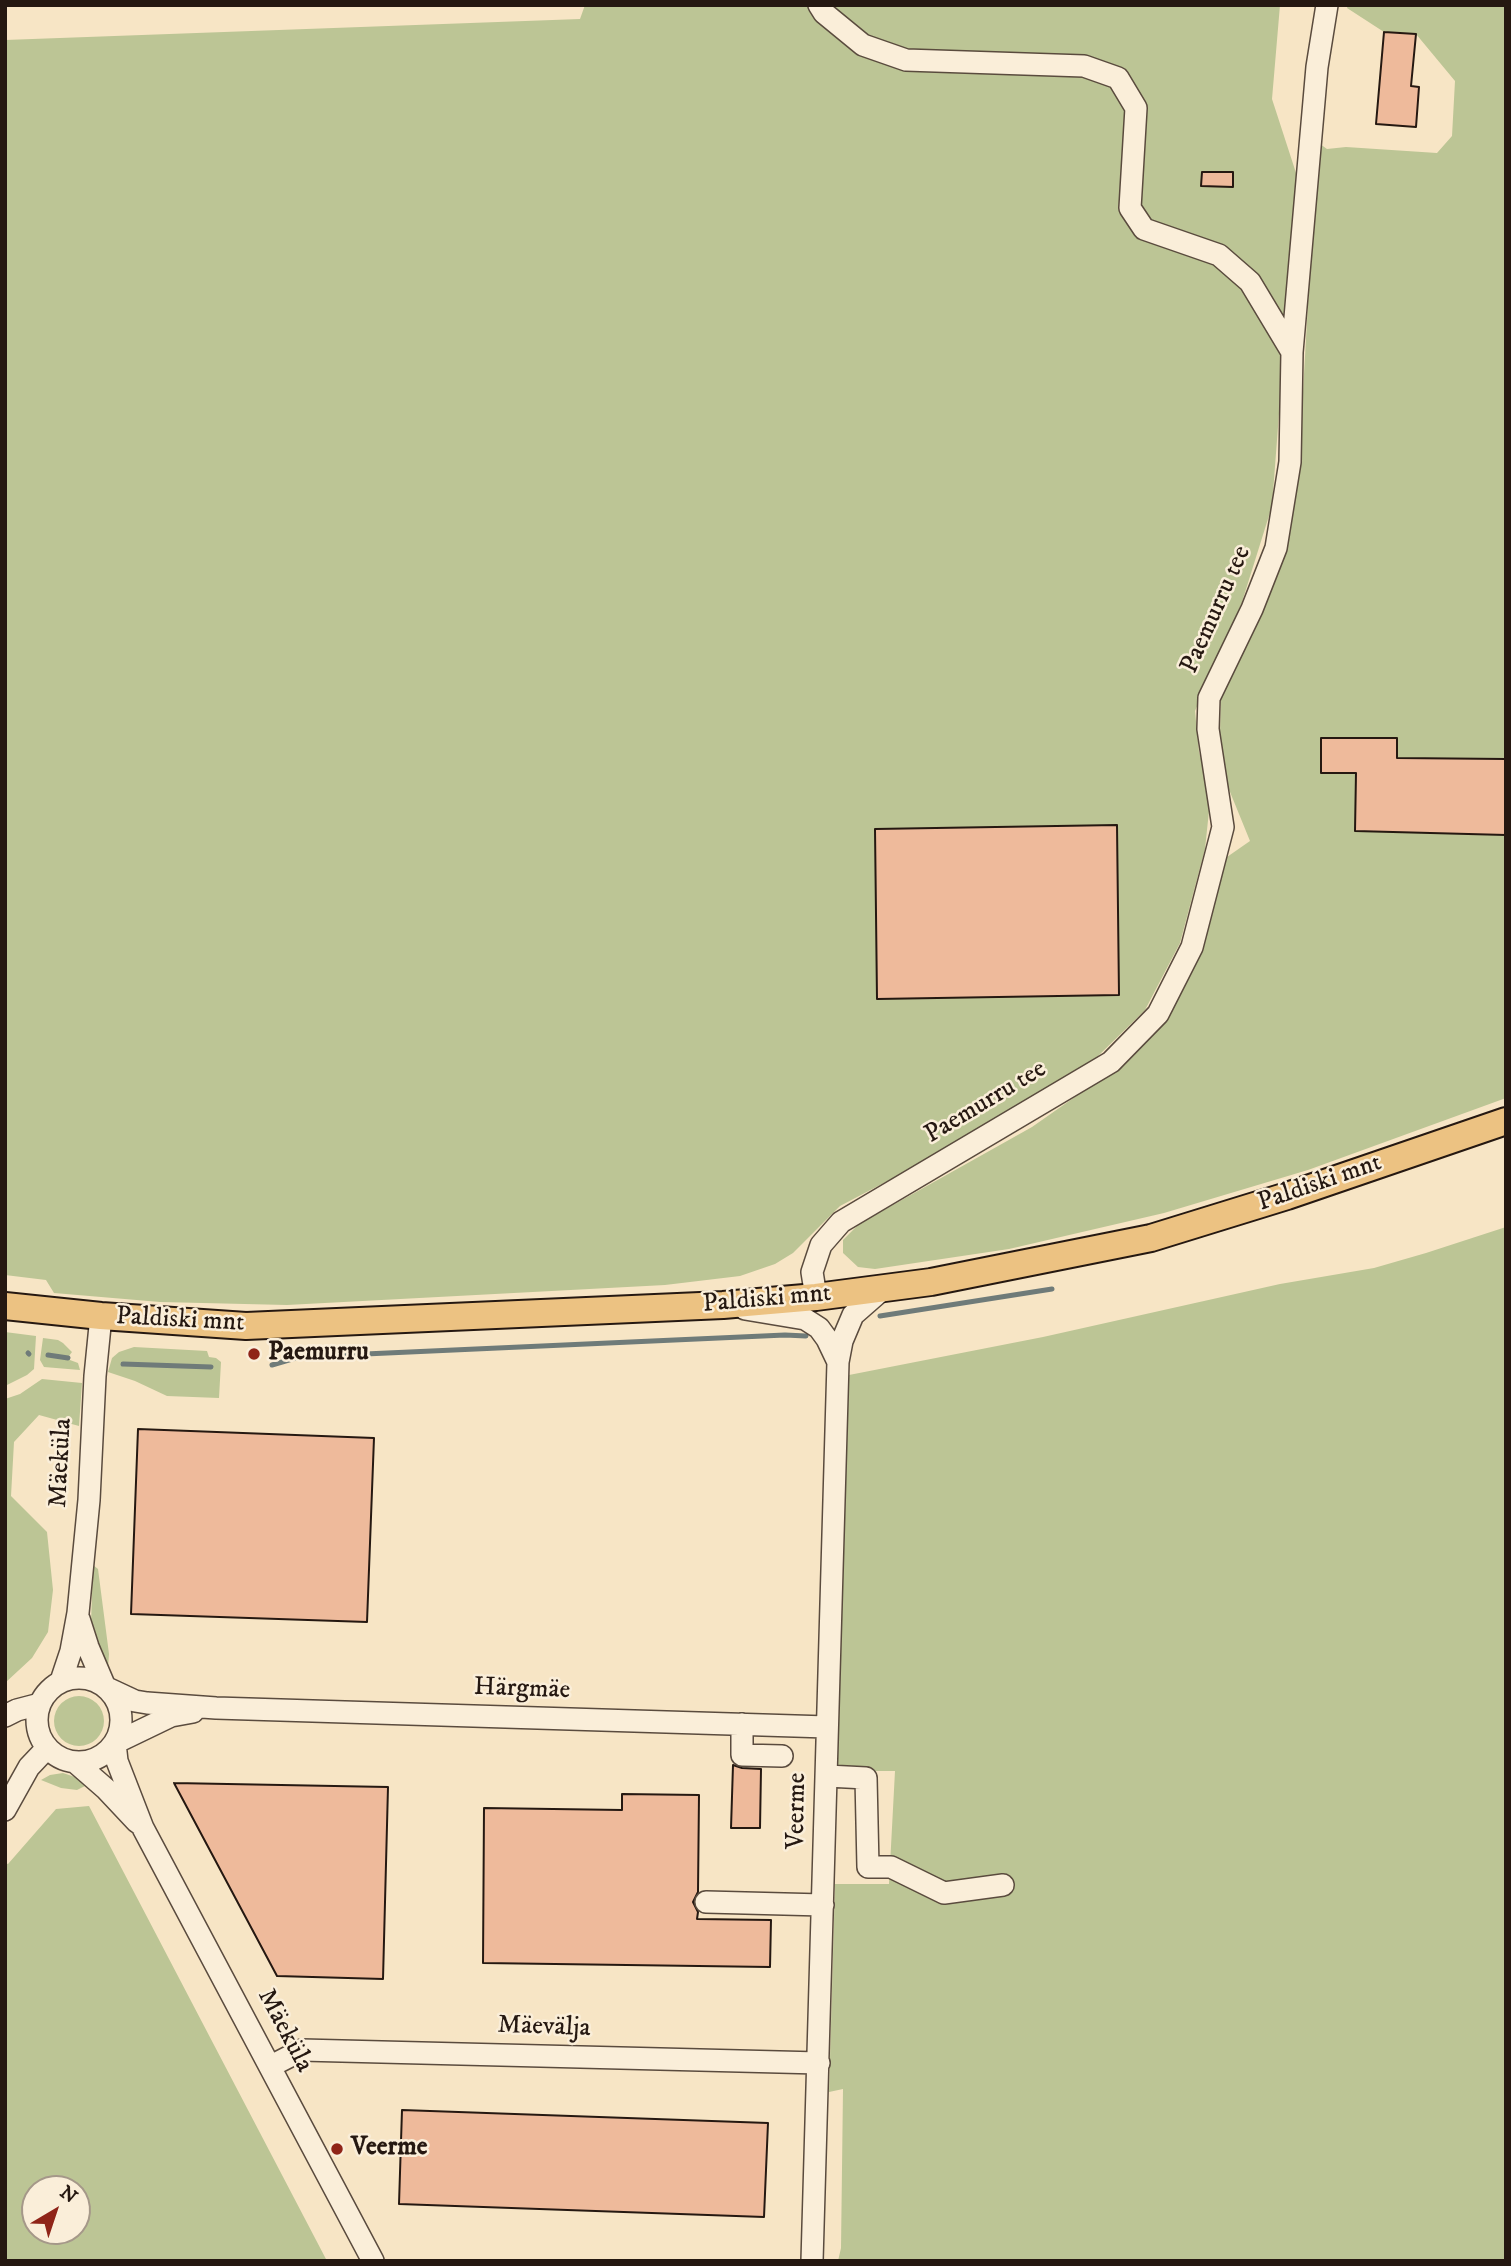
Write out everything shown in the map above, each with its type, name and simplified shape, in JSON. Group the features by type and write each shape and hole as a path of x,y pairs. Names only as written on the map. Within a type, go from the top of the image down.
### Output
{"main road":[{"name":"Paldiski mnt","path":"5,1306 101,1317 246,1326 723,1305 816,1297 931,1282 1151,1238 1287,1196 1506,1121"}],"street":[{"path":"819,5 824,13 863,44 906,60 1084,65 1118,78 1136,107 1130,208 1144,229 1219,255 1250,282 1292,352"},
{"name":"Paemurru tee","path":"816,1297 813,1272 821,1245 841,1222 1111,1062 1158,1014 1192,947 1223,827 1208,729 1209,698 1252,609 1276,548 1290,462 1292,352 1317,67 1327,5"},
{"name":"Veerme","path":"812,2261 838,1362 842,1341 853,1315 886,1287"},
{"path":"723,1305 805,1319 819,1328 838,1362"},
{"name":"Mäeküla","path":"61,1681 71,1651 78,1613 89,1500 94,1377 101,1317"},
{"name":"Mäeküla","path":"78,1613 88,1647 105,1687"},
{"path":"84,1678 105,1687 115,1698 121,1713 115,1743 97,1758 75,1762 60,1758 47,1748 39,1735 37,1719 40,1704 48,1691 61,1681 84,1678"},
{"name":"Härgmäe","path":"105,1687 135,1701 215,1708 827,1727"},
{"path":"5,1716 40,1704"},
{"name":"Härgmäe","path":"115,1743 171,1716 215,1708"},
{"path":"742,1724 742,1755 782,1756"},
{"name":"Mäeküla","path":"115,1743 117,1762 143,1828 373,2261"},
{"path":"5,1810 29,1767 47,1748"},
{"name":"Mäeküla","path":"75,1762 106,1789 143,1828"},
{"path":"827,1776 866,1778 868,1867 891,1867 944,1893 1003,1885"},
{"path":"706,1902 824,1905"},
{"name":"Mäevälja","path":"271,2066 302,2050 819,2063"}],"green space":[{"path":"585,5 1280,5 1272,99 1297,176 1272,506 1242,602 1195,711 1199,752 1211,792 1205,849 1180,943 1145,1010 1095,1059 954,1146 840,1206 793,1253 775,1264 740,1276 665,1285 287,1305 160,1302 54,1293 46,1280 5,1275 5,40 580,19"},
{"path":"1348,5 1506,5 1506,1098 1308,1170 1164,1213 1009,1249 875,1269 858,1267 843,1253 843,1240 859,1224 1032,1127 1122,1064 1160,1028 1186,983 1204,939 1227,857 1250,841 1228,787 1220,733 1221,695 1248,637 1301,427 1315,180 1320,144 1327,149 1346,147 1437,153 1452,136 1455,81 1416,34 1384,32 1347,8"},
{"path":"1506,1227 1506,2261 838,2261 841,2248 843,2089 829,2092 835,1884 889,1884 895,1771 841,1771 837,1768 849,1375 1043,1337 1280,1284 1374,1268"},
{"path":"5,1332 36,1336 34,1369 5,1386"},
{"path":"43,1338 63,1343 72,1352 70,1360 78,1363 80,1370 44,1367 40,1360"},
{"path":"134,1347 207,1351 209,1357 221,1362 219,1398 167,1396 108,1372 112,1358 119,1352"},
{"path":"42,1379 82,1383 79,1426 39,1415 14,1442 11,1496 47,1532 53,1590 48,1632 32,1658 5,1683 5,1399 20,1394"},
{"path":"93,1565 98,1569 109,1654 108,1668 101,1656 91,1623"},
{"path":"79,1696 96,1704 104,1721 96,1738 79,1746 62,1738 54,1721 62,1704"},
{"path":"63,1773 75,1777 85,1786 77,1790 61,1788 41,1780"},
{"path":"89,1806 327,2261 5,2261 5,1863 8,1864 56,1809"}],"building":[{"path":"1384,32 1416,34 1411,86 1419,87 1416,127 1376,124"},
{"path":"1202,172 1233,172 1233,187 1201,186"},
{"path":"1321,738 1397,738 1397,758 1506,759 1506,835 1355,831 1356,773 1321,773"},
{"path":"1117,825 1119,995 877,999 875,829"},
{"path":"138,1429 374,1438 367,1622 131,1614"},
{"path":"733,1765 761,1769 760,1828 731,1828"},
{"path":"174,1783 388,1787 383,1979 277,1976"},
{"path":"622,1794 699,1795 698,1892 693,1902 698,1912 697,1919 771,1920 770,1967 483,1963 484,1808 622,1810"},
{"path":"402,2110 768,2123 764,2217 399,2204"}],"waterway":[{"path":"880,1316 1052,1289"},
{"path":"272,1365 299,1357 806,1336"},
{"path":"48,1355 68,1358"},
{"path":"123,1364 211,1367"}],"place":[{"name":"Paemurru","path":"254,1354"},
{"name":"Veerme","path":"337,2149"}]}
